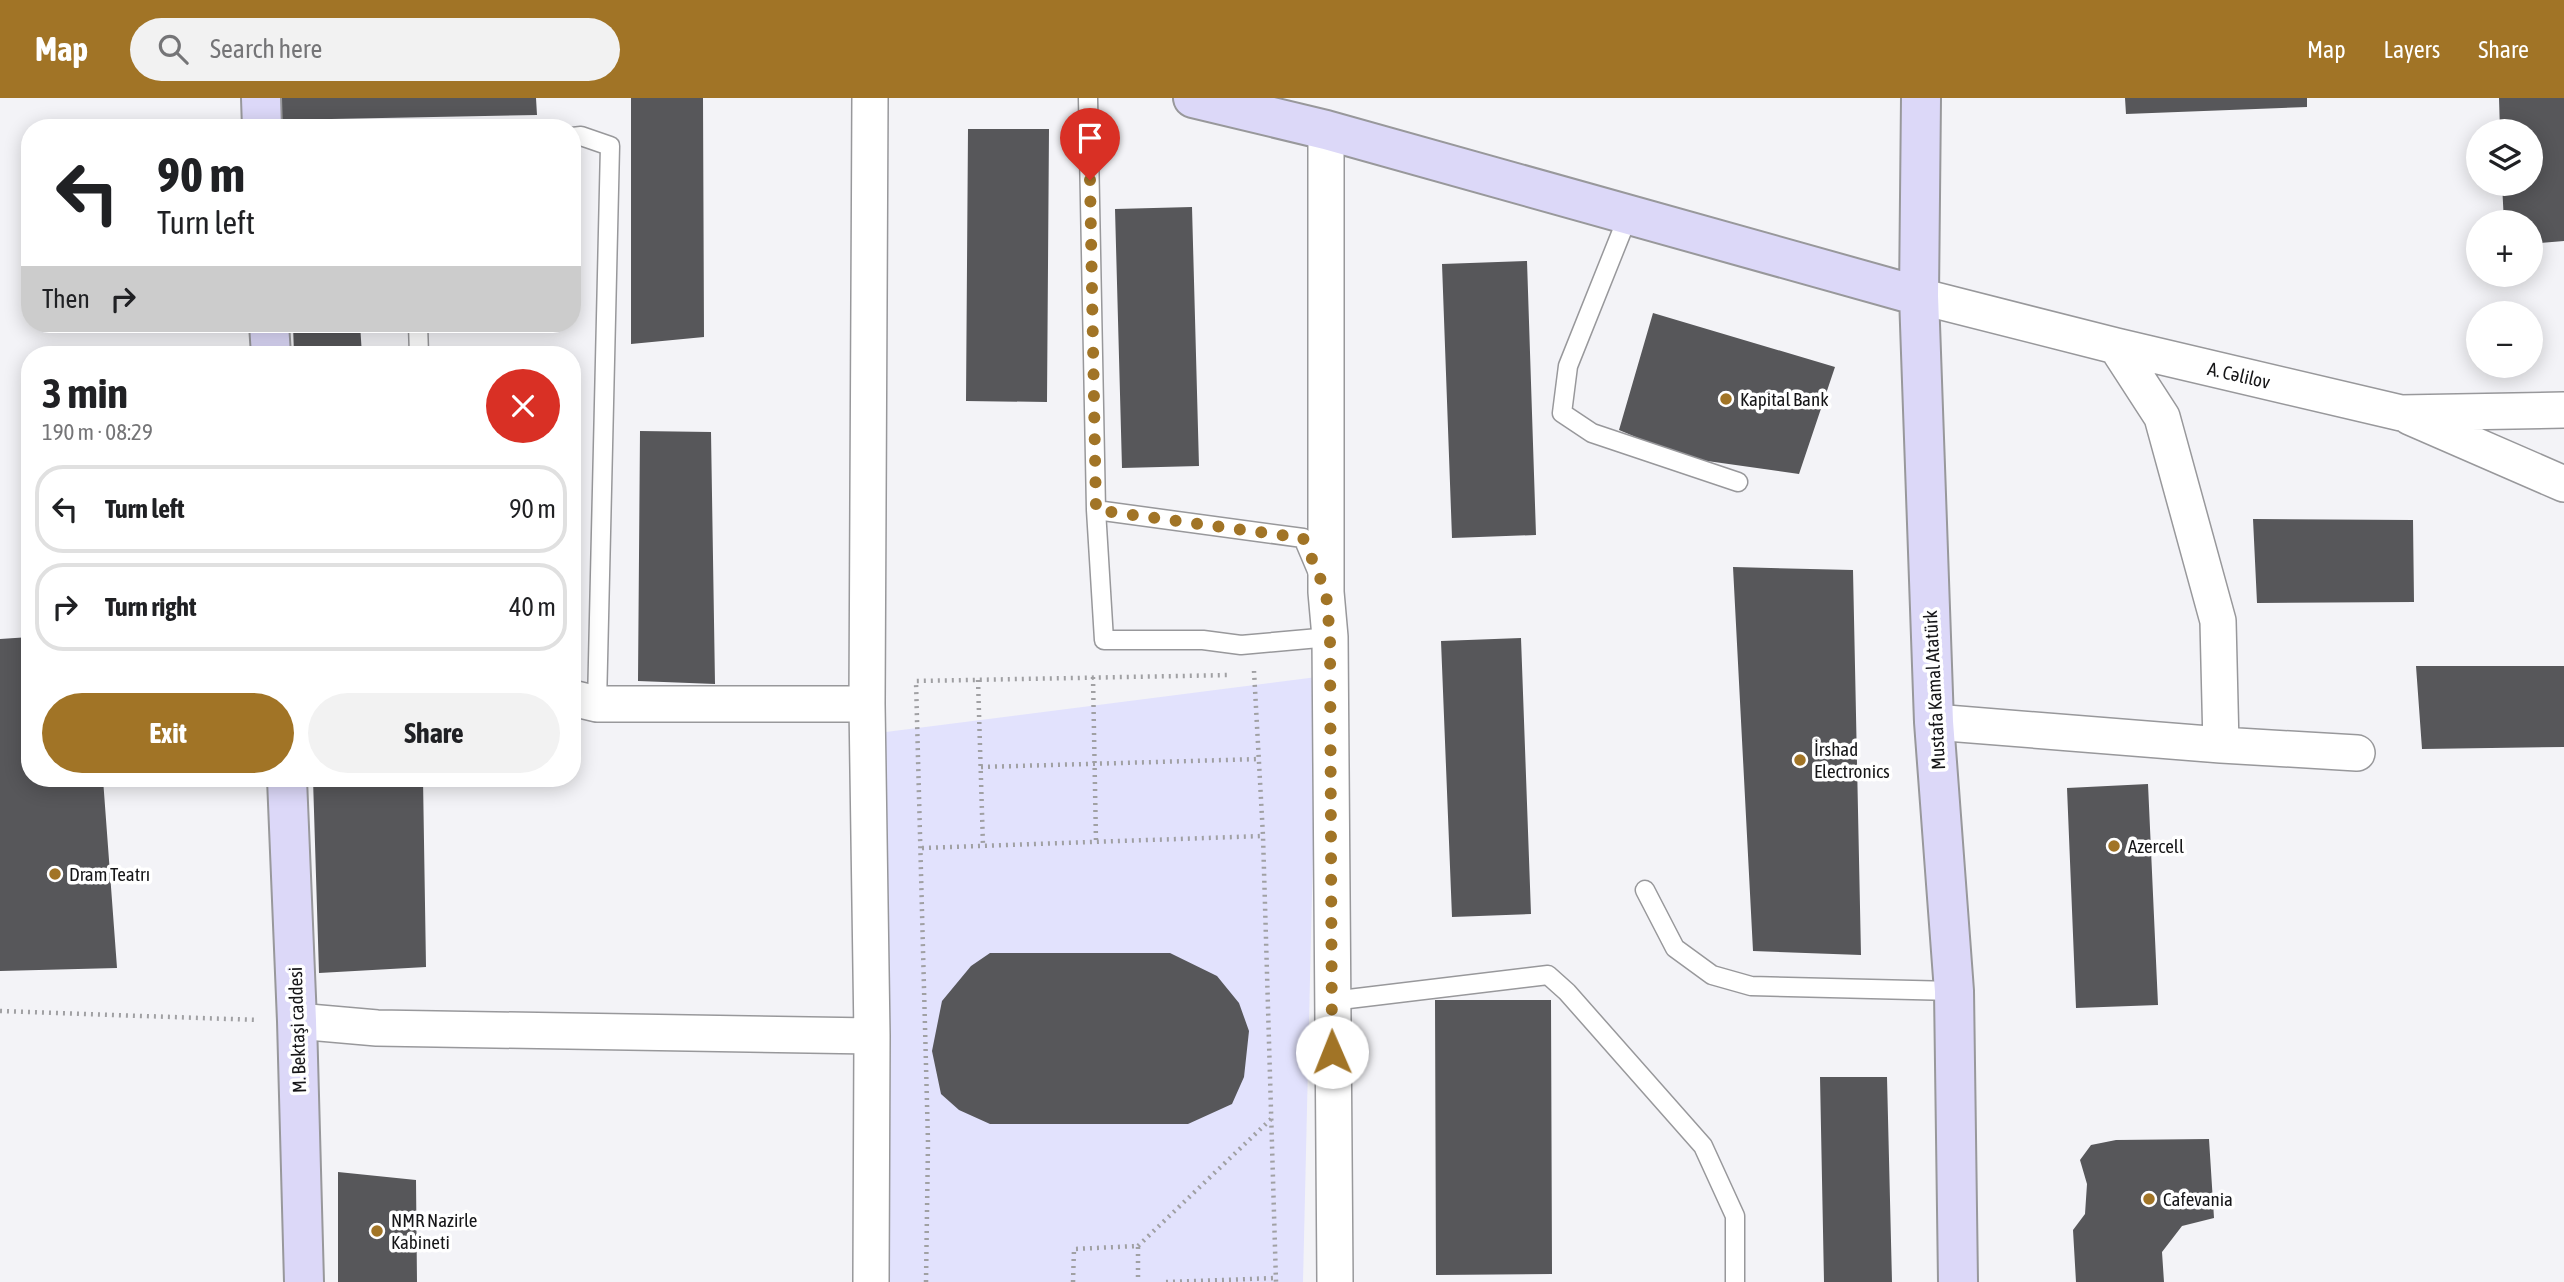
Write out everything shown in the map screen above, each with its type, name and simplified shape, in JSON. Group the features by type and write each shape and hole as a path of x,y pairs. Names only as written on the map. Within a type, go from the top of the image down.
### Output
{"main road":[{"path":"261,98 262,119"},
{"path":"1193,98 1326,130 1919,296"},
{"name":"Mustafa Kamal Atatürk","path":"1921,98 1919,296 1934,722 1954,991 1958,1282"},
{"name":"M. Bektaşi caddesi","path":"287,787 304,1282"}],"street":[{"path":"870,98 867,704 872,1036 870,1282"},
{"path":"1326,130 1326,592 1330,637 1335,1282"},
{"name":"A. Cəlilov","path":"1919,296 2116,346 2401,413 2564,410"},
{"path":"2116,346 2162,417 2218,621 2221,746"},
{"path":"2401,413 2564,484"},
{"path":"585,701 867,704"},
{"path":"1934,722 2221,746 2357,753"},
{"path":"297,1021 377,1028 872,1036"}],"lane":[{"path":"1088,98 1096,510 1104,640 1203,640 1241,645 1330,637"},
{"path":"581,136 610,146 585,701"},
{"path":"1628,216 1567,366 1562,413 1592,433 1738,482"},
{"path":"1096,510 1303,538 1326,592"},
{"path":"1645,890 1675,948 1712,975 1751,986 1954,991"},
{"path":"1332,1001 1548,975 1567,992 1703,1146 1735,1216 1735,1282"}],"path":[{"path":"1166,1282 1276,1280 1256,675 1241,645"},
{"path":"926,1282 928,1142 916,681 1256,675"},
{"path":"1093,677 1096,842"},
{"path":"978,680 983,846"},
{"path":"981,767 1260,759"},
{"path":"922,848 1263,836"},
{"path":"0,1011 297,1021"},
{"path":"1073,1282 1074,1249 1138,1246 1271,1118"},
{"path":"1138,1246 1138,1282"}],"shaded area":[{"path":"1317,677 1303,1282 864,1282 870,734"}],"building":[{"path":"281,98 536,98 537,115 331,119 280,119"},
{"path":"631,98 703,98 704,337 631,344"},
{"path":"2125,98 2307,98 2307,107 2126,114"},
{"path":"2499,98 2564,98 2564,241 2543,243 2543,210 2503,210 2503,196 2543,196 2543,119 2500,119"},
{"path":"968,129 1049,129 1047,402 966,401"},
{"path":"1192,207 1199,466 1122,468 1115,209"},
{"path":"1527,261 1536,535 1452,538 1442,264"},
{"name":"Kapital Bank","path":"1653,313 1835,367 1799,474 1686,458 1619,430"},
{"path":"293,333 361,333 361,346 294,346"},
{"path":"640,431 711,432 715,684 638,681"},
{"path":"2253,519 2413,520 2414,602 2257,603"},
{"name":"İrshad Electronics","path":"1733,567 1853,570 1861,955 1753,951"},
{"name":"Dram Teatrı","path":"21,638 21,787 104,787 117,968 0,971 0,639"},
{"path":"1521,638 1531,914 1452,917 1441,641"},
{"path":"2416,666 2564,666 2564,747 2422,749"},
{"path":"2148,784 2158,1005 2076,1008 2067,788"},
{"path":"313,787 423,787 426,967 319,973"},
{"path":"990,953 1170,953 1217,976 1239,1003 1249,1031 1244,1077 1232,1104 1188,1124 990,1124 959,1110 941,1094 932,1051 942,1001 971,966"},
{"path":"1435,1000 1551,1000 1552,1274 1436,1275"},
{"path":"1820,1077 1887,1077 1892,1282 1824,1282"},
{"name":"Cafevania","path":"2209,1139 2214,1218 2182,1226 2162,1252 2164,1282 2076,1282 2073,1230 2085,1214 2087,1184 2080,1160 2091,1145 2116,1140"},
{"name":"NMR Nazirle Kabineti","path":"338,1172 416,1180 417,1282 338,1282"}],"place":[{"name":"Kapital Bank","path":"1726,399"},
{"name":"İrshad Electronics","path":"1800,760"},
{"name":"Azercell","path":"2114,846"},
{"name":"Dram Teatrı","path":"55,874"},
{"name":"Cafevania","path":"2149,1199"},
{"name":"NMR Nazirle Kabineti","path":"377,1231"}],"route":[{"path":"1090,180 1096,510 1303,538 1326,592 1330,637 1332,1052"}]}
